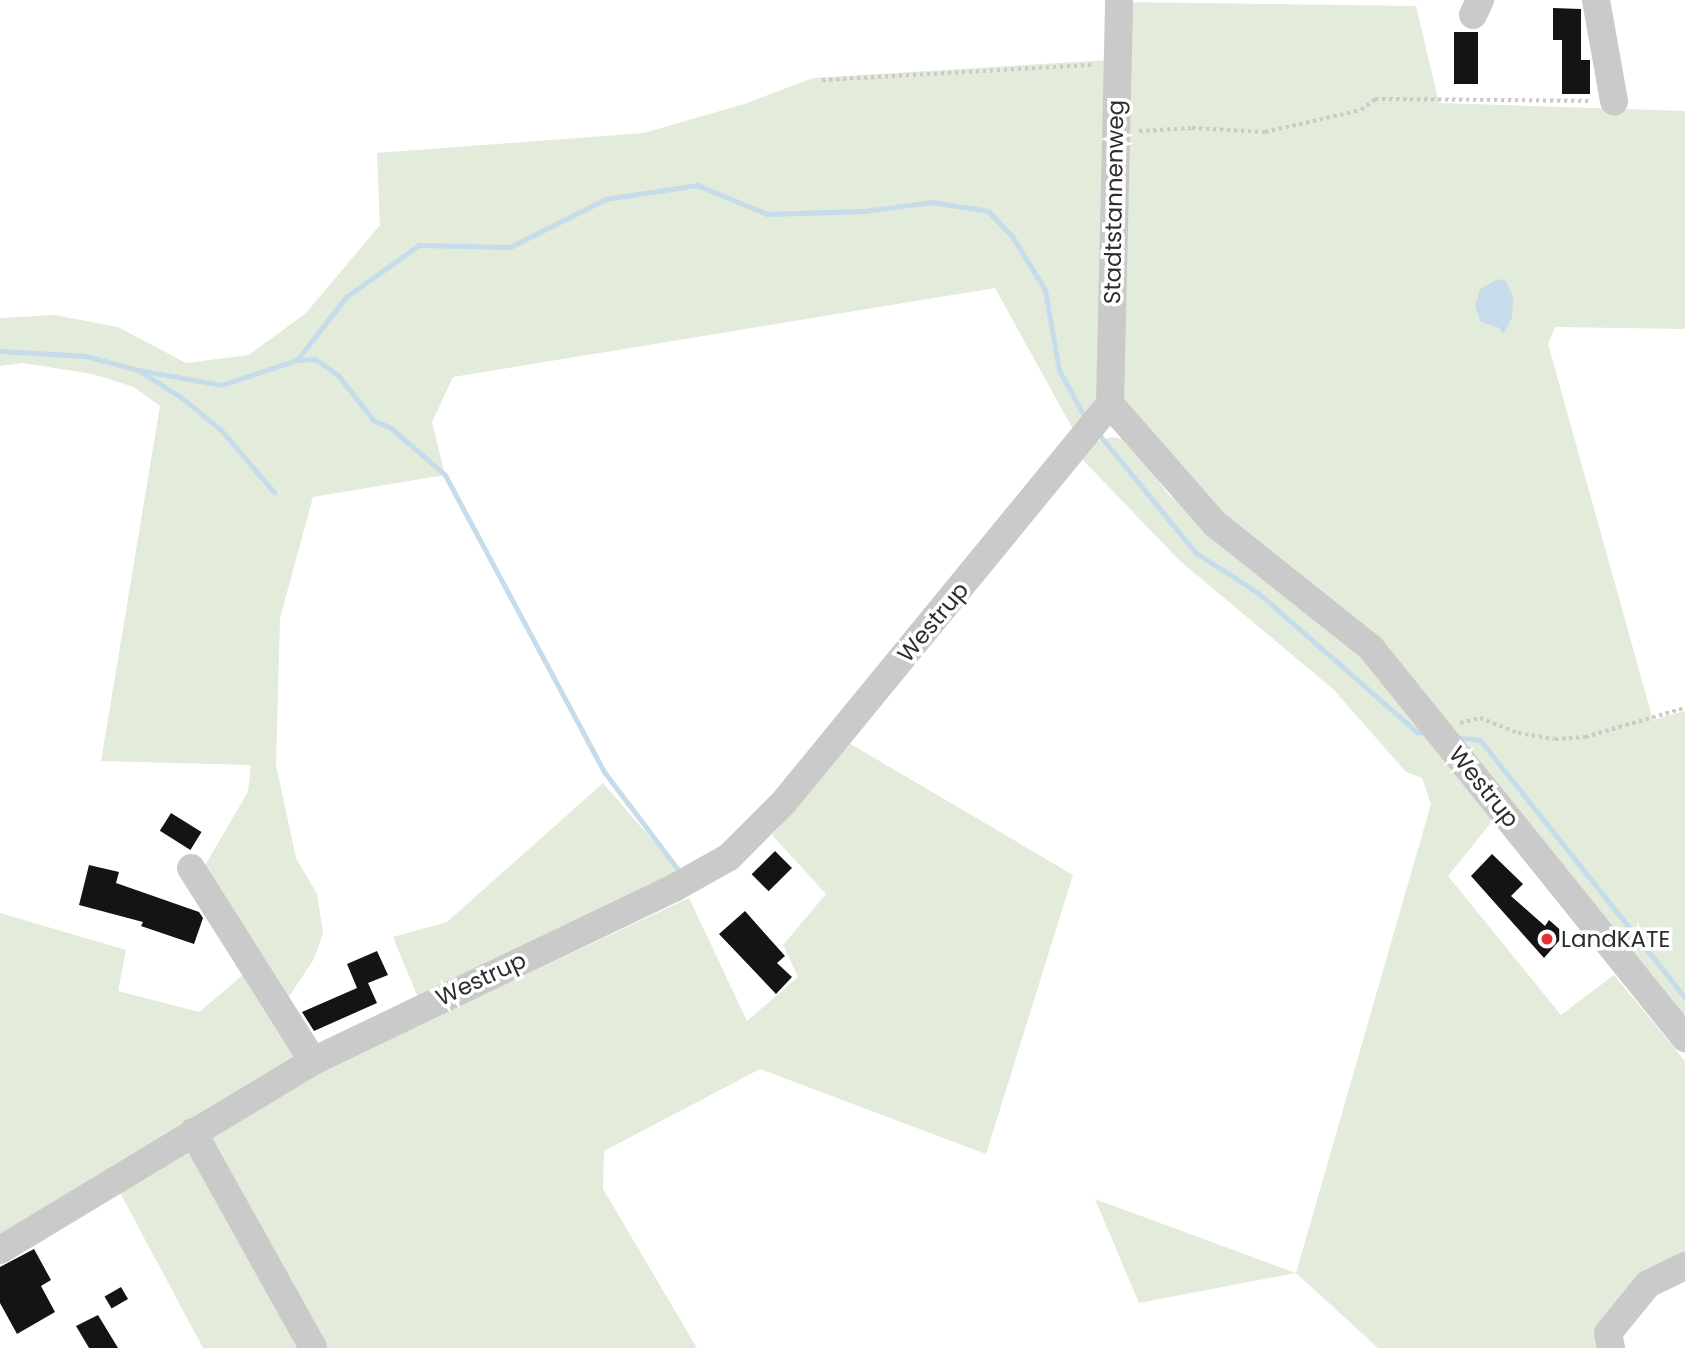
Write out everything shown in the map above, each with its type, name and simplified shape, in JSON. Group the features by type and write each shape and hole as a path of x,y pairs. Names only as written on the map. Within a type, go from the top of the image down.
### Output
{"street":[{"name":"Stadtstannenweg","path":"1110,404 1119,0"},
{"path":"1596,0 1614,102"},
{"name":"Westrup","path":"0,1250 313,1061 674,888 749,841 1110,404 1214,523 1371,648 1685,1038"},
{"path":"191,868 313,1061"},
{"path":"193,1132 313,1348"},
{"path":"1611,1348 1608,1333 1648,1284 1685,1266"}],"path":[{"path":"822,80 1117,64"},
{"path":"1114,132 1192,128 1265,132 1361,110 1375,99 1614,102"},
{"path":"1437,729 1480,718 1518,733 1555,739 1586,737 1685,708"}],"green space":[{"path":"1121,2 1416,6 1439,103 1685,111 1685,329 1555,327 1548,344 1653,720 1685,711 1685,1021 1448,729 1186,487 1129,414 1119,390"},
{"path":"1108,60 1101,398 1076,435 995,288 453,377 432,422 445,475 313,497 280,618 276,765 296,858 317,894 323,933 314,959 282,1007 316,1073 689,898 747,1021 798,977 783,945 826,894 772,835 849,743 1073,875 986,1154 760,1069 604,1151 603,1189 697,1348 203,1348 117,1187 0,1255 0,913 126,950 118,991 199,1012 256,964 200,874 248,792 251,765 101,761 160,406 134,387 92,374 23,363 0,366 0,318 54,315 118,327 186,363 249,355 306,313 380,225 377,153 644,133 744,104 813,78"},
{"path":"1112,437 1127,440 1169,495 1367,658 1494,819 1448,876 1561,1015 1614,975 1685,1061 1685,1259 1610,1348 1378,1348 1296,1273 1431,804 1422,778 1406,772 1334,690 1179,560 1081,458 1098,441"},
{"path":"603,783 680,872 419,1000 393,937 447,922"},
{"path":"1095,1199 1296,1273 1139,1303"}],"water":[{"path":"1498,279 1506,281 1513,296 1512,318 1503,334 1500,328 1481,322 1475,307 1480,289"}],"building":[{"path":"1553,8 1581,9 1581,60 1590,60 1590,94 1562,94 1562,40 1553,40"},
{"path":"1454,32 1478,32 1478,84 1454,84"},
{"path":"171,813 202,832 190,850 160,831"},
{"path":"775,851 792,868 769,891 752,874"},
{"path":"1492,854 1523,884 1511,896 1545,926 1549,920 1565,934 1544,958 1471,876"},
{"path":"89,865 119,872 116,883 199,912 203,918 194,944 141,926 143,922 79,905"},
{"path":"745,911 785,956 777,963 792,977 776,994 719,934"},
{"path":"377,951 388,975 368,983 377,1003 314,1031 302,1012 357,988 347,964"},
{"path":"34,1249 51,1280 41,1286 55,1312 17,1334 0,1303 0,1267"},
{"path":"121,1287 128,1299 112,1309 105,1296"},
{"path":"98,1315 118,1348 89,1348 76,1326"}],"waterway":[{"path":"138,370 221,385 297,360 346,297 419,245 510,247 606,199 697,185 767,214 865,211 932,202 988,211 1012,236 1045,290 1059,370 1083,414"},
{"path":"0,351 86,356 138,370 182,398 221,430 274,492"},
{"path":"297,360 315,359 338,375 373,420 391,428 445,475 605,773 680,872"},
{"path":"1101,437 1196,553 1257,592 1417,732 1427,733"},
{"path":"1455,737 1480,740 1685,998"}],"place":[{"name":"LandKATE","path":"1547,939"}]}
